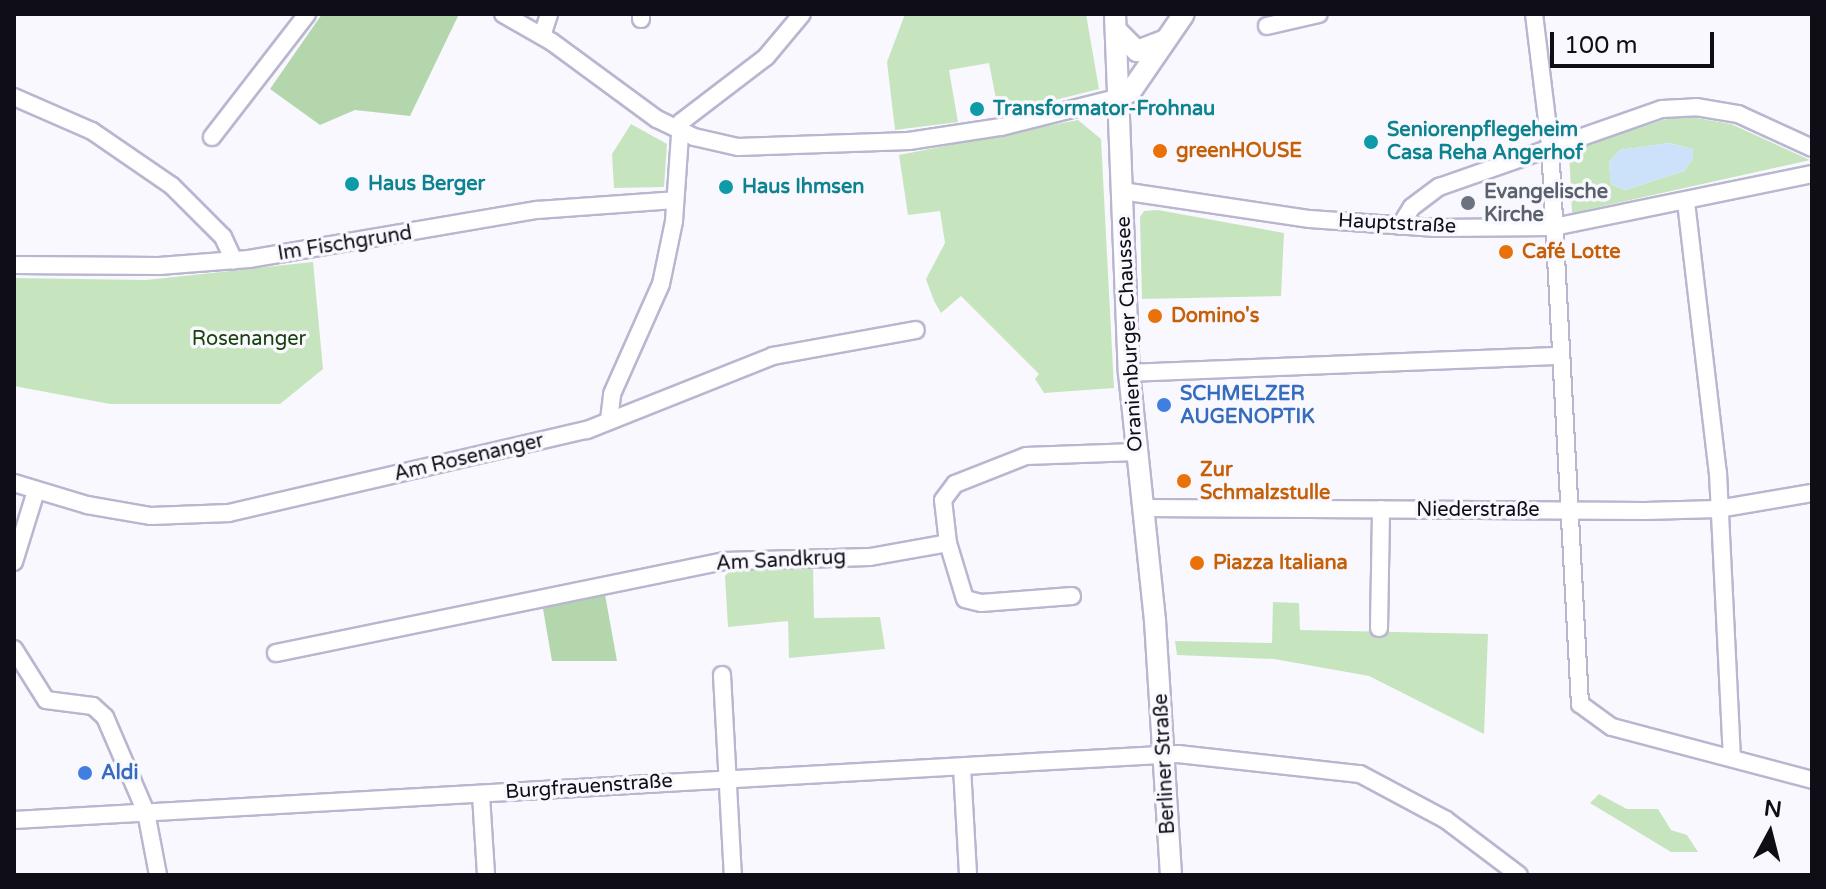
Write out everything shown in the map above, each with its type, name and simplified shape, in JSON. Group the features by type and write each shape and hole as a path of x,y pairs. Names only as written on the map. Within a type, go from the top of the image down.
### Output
{"main road":[{"path":"1120,97 1131,91 1184,14"},
{"path":"1116,22 1137,51 1165,40"},
{"name":"Oranienburger Chaussee","path":"1116,22 1129,373 1157,653"},
{"name":"Berliner Straße","path":"1157,653 1171,875"}],"street":[{"path":"212,137 307,14"},
{"path":"503,14 542,36 630,103 680,131 738,147 876,144 1001,127 1120,97"},
{"path":"542,36 549,14"},
{"path":"609,420 612,394 661,284 675,200 680,131 685,117 766,57 802,14"},
{"path":"1267,26 1319,14"},
{"path":"1534,14 1550,145 1578,691 1591,716 1612,727 1812,780"},
{"path":"14,97 92,131 172,186 223,237 234,261"},
{"path":"1400,226 1412,207 1439,187 1550,145 1662,109 1696,107 1738,114 1812,148"},
{"name":"Hauptstraße","path":"1122,191 1296,217 1400,226 1554,227 1812,174"},
{"name":"Im Fischgrund","path":"14,265 145,267 234,261 537,210 675,200"},
{"path":"1686,202 1718,509 1732,758"},
{"name":"Am Rosenanger","path":"14,483 116,511 196,518 509,450 609,420 773,356 916,330"},
{"path":"1129,373 1560,356"},
{"path":"1072,596 971,602 961,595 942,506 947,492 998,463 1026,456 1136,452"},
{"path":"14,562 36,491"},
{"name":"Niederstraße","path":"1142,508 1718,509 1812,493"},
{"path":"1379,628 1381,509"},
{"name":"Am Sandkrug","path":"276,653 724,561 870,557 948,543"},
{"path":"14,649 46,700 101,711 146,812 158,875"},
{"path":"722,675 733,875"},
{"name":"Burgfrauenstraße","path":"14,820 1165,754 1360,774 1446,820 1519,875"},
{"path":"962,767 968,875"},
{"path":"481,795 486,875"}],"green space":[{"path":"322,14 459,14 410,116 355,110 320,125 270,89"},
{"path":"905,14 1086,14 1099,89 999,114 989,63 949,70 958,122 895,130 887,62"},
{"path":"1679,115 1731,124 1810,160 1572,213 1569,150","holes":["1669,143 1693,149 1693,158 1684,171 1625,190 1611,184 1609,162 1620,150"]},
{"path":"1078,120 1101,139 1114,388 1044,393 1035,379 1039,374 961,296 941,313 926,279 945,243 940,211 908,215 899,155"},
{"path":"631,124 667,144 664,187 614,188 612,154"},
{"path":"1158,210 1284,233 1281,296 1142,299 1140,217 1144,211"},
{"name":"Rosenanger","path":"313,262 323,369 280,404 110,404 14,386 14,278 146,280"},
{"path":"813,565 814,618 880,617 885,649 789,658 788,621 728,627 725,576 733,568"},
{"path":"604,589 617,661 552,661 542,603"},
{"path":"1273,602 1299,603 1300,630 1488,634 1484,734 1369,676 1274,659 1177,655 1175,641 1272,643"},
{"path":"1599,794 1627,809 1658,809 1671,830 1687,835 1698,852 1671,852 1590,803"}],"water":[{"path":"1669,143 1693,149 1693,158 1684,171 1625,190 1611,184 1609,162 1620,150"}],"place":[{"name":"Transformator-Frohnau","path":"977,109"},
{"name":"Seniorenpflegeheim Casa Reha Angerhof","path":"1371,142"},
{"name":"greenHOUSE","path":"1160,151"},
{"name":"Haus Berger","path":"352,184"},
{"name":"Haus Ihmsen","path":"726,187"},
{"name":"Evangelische Kirche","path":"1468,203"},
{"name":"Café Lotte","path":"1506,252"},
{"name":"Domino's","path":"1155,316"},
{"name":"SCHMELZER AUGENOPTIK","path":"1164,405"},
{"name":"Zur Schmalzstulle","path":"1184,481"},
{"name":"Piazza Italiana","path":"1197,563"},
{"name":"Aldi","path":"85,773"}]}
